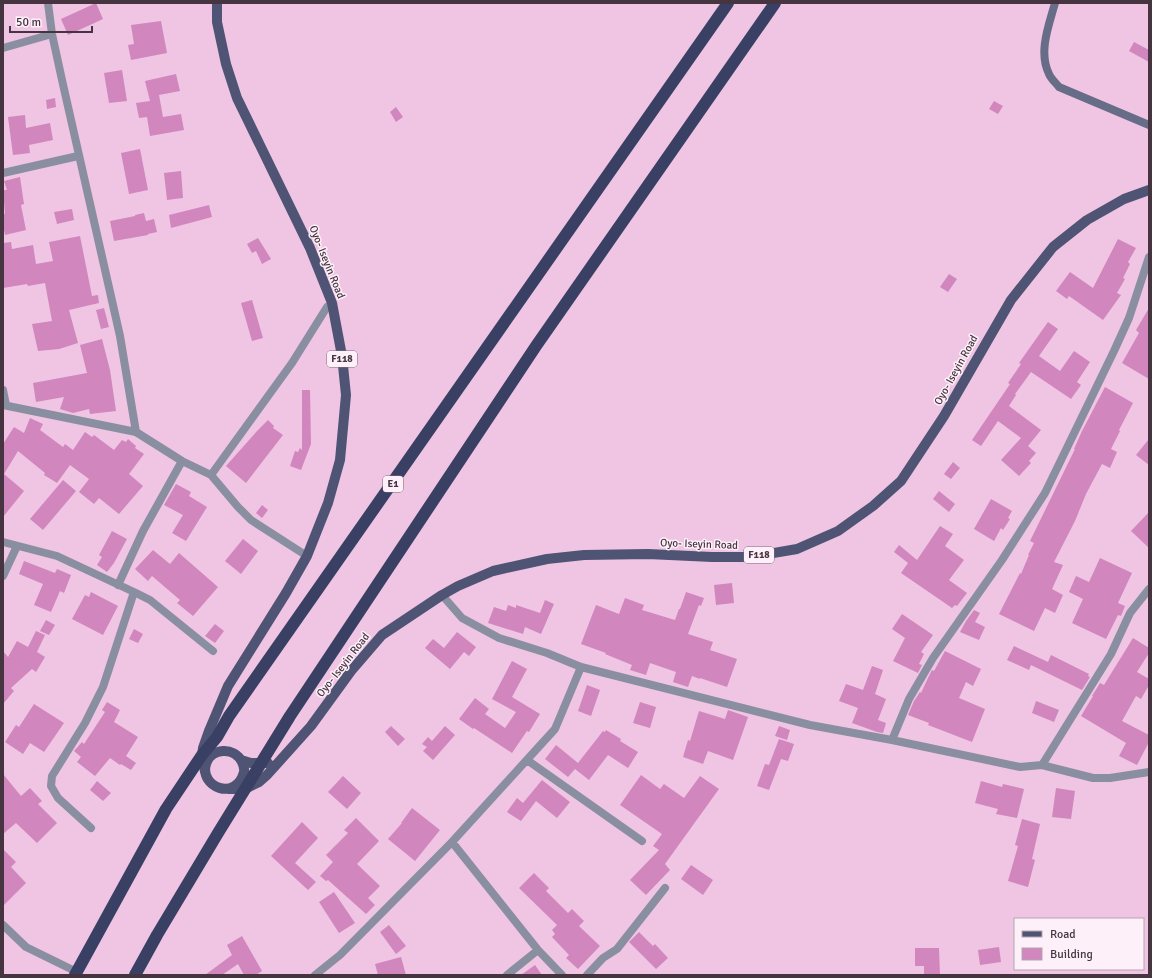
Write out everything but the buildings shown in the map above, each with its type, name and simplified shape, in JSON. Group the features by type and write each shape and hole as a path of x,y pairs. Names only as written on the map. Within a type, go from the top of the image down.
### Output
{"highway":[{"name":"E1","path":"76,973 166,809 208,754 238,703 728,3"},
{"path":"135,975 214,839 290,716 536,346 775,3"}],"main road":[{"name":"Oyo- Iseyin Road","path":"208,754 203,748 228,686 286,593 307,556 328,503 340,460 346,395 342,356 332,303 310,248 237,98 226,64 217,22 217,3"},
{"name":"Oyo- Iseyin Road","path":"245,789 259,782 311,726 351,671 382,636 442,595 458,586 493,571 547,559 584,555 648,554 750,557 797,549 838,531 873,506 901,481 944,416 1011,300 1053,247 1087,220 1124,199 1149,190"},
{"path":"218,709 216,728 217,737 226,750"},
{"path":"226,750 237,755 244,765 245,789 216,787 207,778 205,772 208,754 226,750"},
{"path":"241,760 251,763 262,763 281,759"},
{"path":"228,789 239,783 244,772"}],"street":[{"path":"48,3 52,34 78,156 120,336 136,432"},
{"path":"1055,3 1045,37 1045,60 1049,75 1059,87 1149,125"},
{"path":"3,48 52,34"},
{"path":"3,173 78,156"},
{"path":"892,740 909,699 933,658 1002,560 1045,493 1129,318 1149,257"},
{"path":"211,475 292,363 327,307"},
{"path":"3,390 4,405 136,432 182,461 211,475 251,520 307,556"},
{"path":"118,585 143,531 182,461"},
{"path":"3,542 57,556 150,600 214,651"},
{"path":"3,576 17,546"},
{"path":"1042,765 1110,654 1130,613 1149,589"},
{"path":"92,828 58,798 51,786 52,776 85,723 103,687 134,592"},
{"path":"442,595 462,618 499,638 546,653 581,667 810,725 892,740 1020,767 1042,765 1093,778 1110,778 1149,772"},
{"path":"315,975 340,955 452,842 555,729 581,667"},
{"path":"527,760 642,841"},
{"path":"452,842 538,950 562,975"},
{"path":"587,975 603,958 617,949 665,888"},
{"path":"3,925 26,947 76,973"},
{"path":"507,975 538,950"}]}
